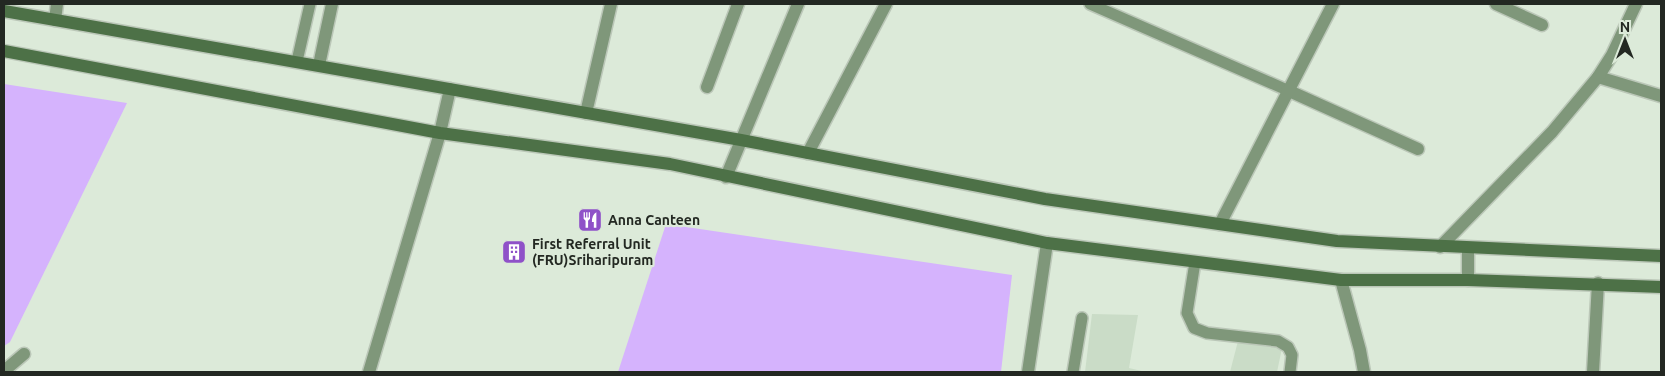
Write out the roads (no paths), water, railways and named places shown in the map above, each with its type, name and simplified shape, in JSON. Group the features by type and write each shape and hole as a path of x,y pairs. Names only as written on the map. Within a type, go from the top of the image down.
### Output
{"main road":[{"path":"4,11 741,140 1045,199 1337,242 1661,256"},
{"path":"4,51 440,133 670,164 1047,243 1341,280 1468,280 1598,283 1661,287"}],"street":[{"path":"55,20 57,4"},
{"path":"319,65 332,4"},
{"path":"586,114 611,4"},
{"path":"707,87 738,4"},
{"path":"726,177 798,4"},
{"path":"808,153 886,4"},
{"path":"1220,224 1333,4"},
{"path":"1496,4 1542,25"},
{"path":"1440,247 1538,146 1598,77 1612,55 1636,4"},
{"path":"1598,77 1661,96"},
{"path":"369,372 440,133 450,89"},
{"path":"1288,90 1418,149"},
{"path":"1028,372 1047,243"},
{"path":"1468,248 1468,280"},
{"path":"1341,280 1364,372"},
{"path":"1593,372 1598,283"},
{"path":"4,371 24,354"}],"lane":[{"path":"297,61 310,4"},
{"path":"1090,4 1288,90"},
{"path":"1195,262 1187,313 1194,328 1207,333 1278,341 1288,346 1292,355 1290,372"},
{"path":"1073,372 1082,318"}],"place":[{"name":"Anna Canteen","path":"590,220"},
{"name":"First Referral Unit (FRU)Sriharipuram","path":"514,252"}]}
